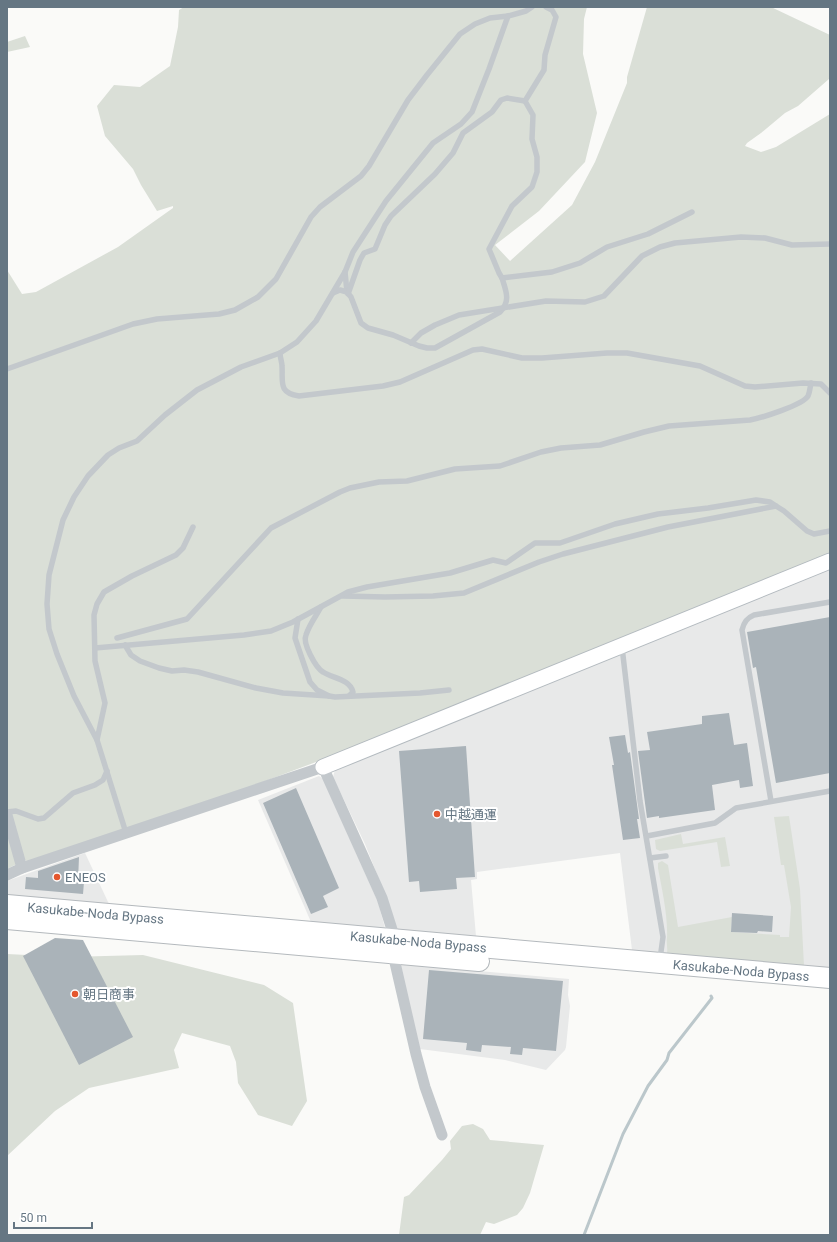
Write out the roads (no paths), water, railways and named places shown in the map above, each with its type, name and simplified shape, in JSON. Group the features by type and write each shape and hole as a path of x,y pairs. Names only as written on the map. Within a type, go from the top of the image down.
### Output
{"highway":[{"name":"Kasukabe-Noda Bypass","path":"7,905 830,991"},
{"name":"Kasukabe-Noda Bypass","path":"7,919 659,963 830,978"}],"street":[{"path":"7,875 22,868 323,767 830,561"},
{"path":"323,767 352,828 382,898 394,946 416,1054 425,1087 442,1135"},
{"path":"7,814 22,868"}],"lane":[{"path":"7,369 133,324 157,319 219,314 235,310 258,297 276,279 311,217 320,207 361,176 369,166 408,100 460,34 475,24 490,18 508,16 526,11 532,7"},
{"path":"525,101 544,70 545,55 556,17 552,10 546,7"},
{"path":"126,833 97,740 74,696 56,654 49,630 47,604 49,575 63,520 74,497 88,476 108,456 119,448 137,441 165,415 197,390 241,367 280,353 298,342 316,321 345,272 353,252 360,240 386,201 433,143 461,124 472,112 508,16"},
{"path":"348,293 360,260 364,254 375,249 390,216 435,174 453,153 463,133 492,112 501,100 507,98 525,101"},
{"path":"345,272 348,293 361,323 368,328 393,335 427,348 435,348 500,312 505,307 507,297 502,278 489,249 512,206 532,187 537,172 537,157 532,140 533,115 525,101"},
{"path":"502,278 552,272 580,263 607,247 648,234 692,212"},
{"path":"411,343 420,332 435,324 459,315 546,301 585,302 604,296 642,256 660,247 675,243 741,237 765,238 792,245 830,244"},
{"path":"333,293 340,290 348,293"},
{"path":"280,353 282,366 281,380 283,387 286,392 299,396 383,386 400,382 473,350 482,349 522,358 627,353 700,366 745,386 755,387 803,382 821,384 830,393"},
{"path":"118,638 186,619 271,528 350,488 379,482 407,482 455,469 500,466 541,452 561,448 600,445 669,426 762,418 803,401 809,395 811,383"},
{"path":"95,648 244,635 271,631 298,619 348,592 367,587 450,573 493,560 506,563 534,543 560,543 615,524 658,514 756,500 770,502 784,511 807,531 814,534 830,531"},
{"path":"341,596 433,596 464,593 539,562 564,554 668,527 776,506"},
{"path":"97,740 105,703 95,661 94,615 97,604 104,592 132,576 176,555 183,548 193,527"},
{"path":"771,801 742,630 743,624 748,618 754,615 830,602"},
{"path":"321,607 305,636 307,650 321,672 343,680 352,689 353,692 349,696"},
{"path":"298,619 296,638 310,682 317,690 329,696"},
{"path":"142,632 144,643"},
{"path":"125,645 131,655 140,661 158,668 172,671 184,670 198,672 256,688 283,693 349,696 449,690"},
{"path":"622,645 640,801 663,938 659,963"},
{"path":"7,814 16,811 38,820 44,818 73,794 103,780 107,771"},
{"path":"647,836 715,823 736,808 830,791"},
{"path":"650,858 666,856"}],"waterway":[{"path":"584,1235 623,1134 648,1086 667,1060 669,1053 712,998 711,996"}],"place":[{"name":"中越通運","path":"437,814"},
{"name":"ENEOS","path":"57,877"},
{"name":"朝日商事","path":"75,994"}]}
